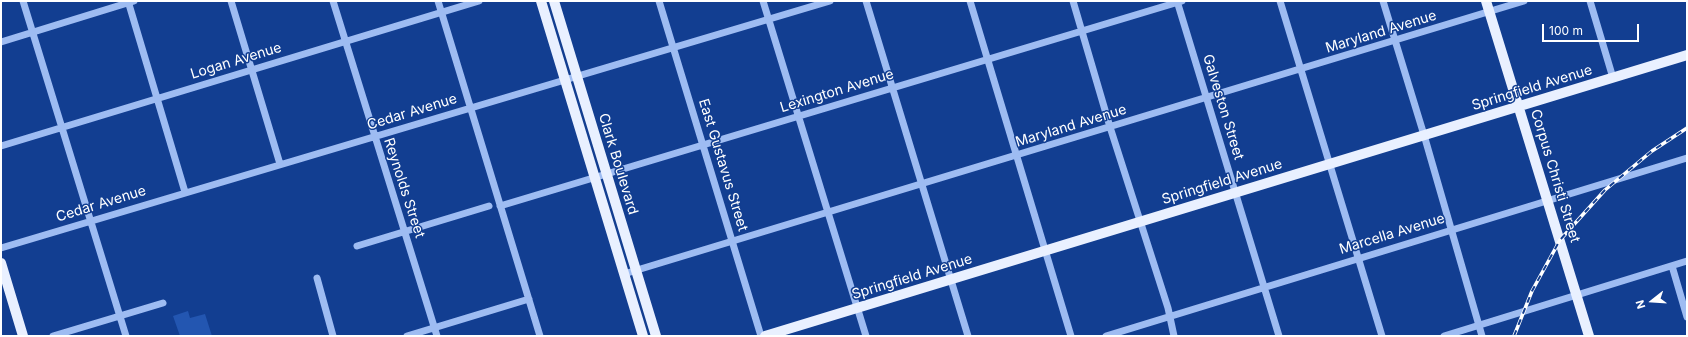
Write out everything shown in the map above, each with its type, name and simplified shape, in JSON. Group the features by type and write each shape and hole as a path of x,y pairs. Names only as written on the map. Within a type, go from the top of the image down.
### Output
{"main road":[{"name":"Clark Boulevard","path":"541,1 643,336"},
{"name":"Clark Boulevard","path":"554,1 656,336"},
{"name":"Corpus Christi Street","path":"1486,1 1590,336"},
{"name":"Springfield Avenue","path":"765,336 1687,55"},
{"path":"1,263 23,336"}],"street":[{"path":"23,1 126,336"},
{"path":"231,1 280,164"},
{"name":"Reynolds Street","path":"333,1 437,336"},
{"path":"438,1 540,336"},
{"name":"Logan Avenue","path":"1,146 479,1"},
{"name":"East Gustavus Street","path":"659,1 704,144 761,336"},
{"path":"763,1 866,336"},
{"name":"Cedar Avenue","path":"1,248 830,1"},
{"path":"866,1 968,336"},
{"path":"970,1 1071,336"},
{"path":"1073,1 1110,128 1141,222 1174,336"},
{"path":"1280,1 1382,336"},
{"path":"1383,1 1424,135 1482,336"},
{"name":"Maryland Avenue","path":"624,274 1110,128 1524,1"},
{"path":"1590,1 1613,78"},
{"path":"1,42 130,2 185,192"},
{"name":"Lexington Avenue","path":"500,206 1178,2"},
{"name":"Galveston Street","path":"1178,2 1279,336"},
{"name":"Marcella Avenue","path":"1106,336 1687,158"},
{"path":"357,246 489,206"},
{"path":"1444,336 1687,261"},
{"path":"1672,266 1687,317"},
{"path":"317,278 333,336"},
{"path":"407,336 529,299"},
{"path":"53,336 163,303"}],"shaded area":[{"path":"188,311 190,318 205,314 212,336 180,336 173,316"}],"railway":[{"path":"1514,336 1532,291 1560,240 1605,190 1652,151 1687,128"}]}
